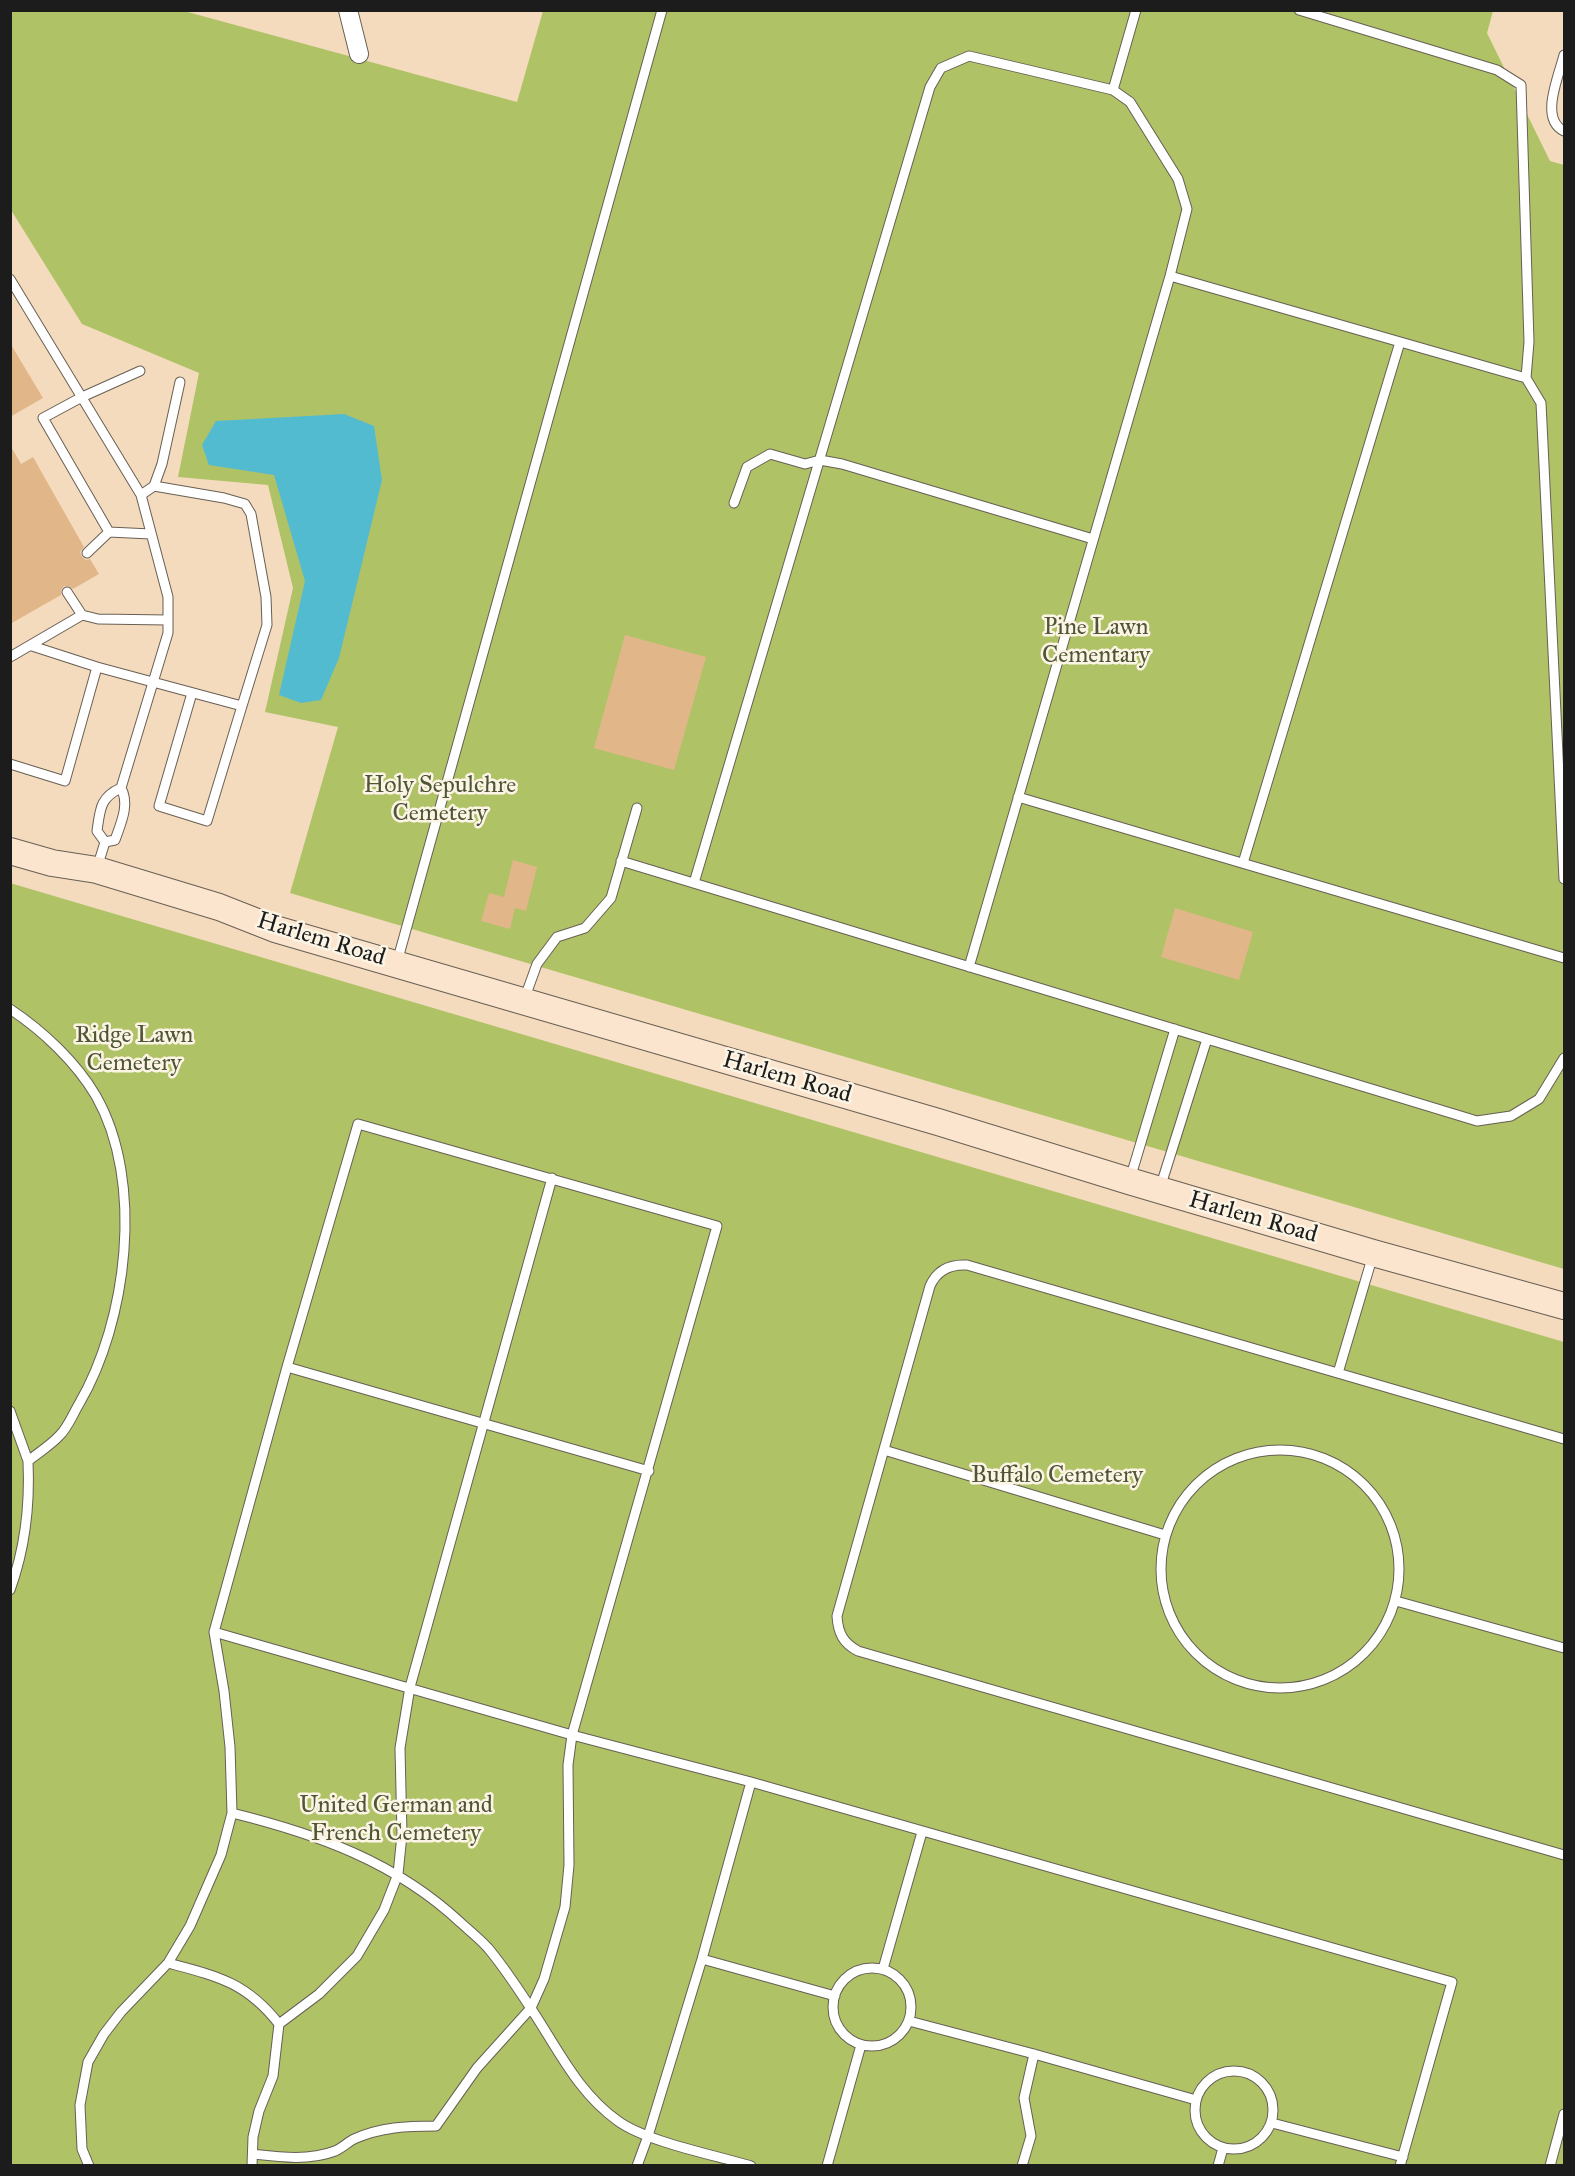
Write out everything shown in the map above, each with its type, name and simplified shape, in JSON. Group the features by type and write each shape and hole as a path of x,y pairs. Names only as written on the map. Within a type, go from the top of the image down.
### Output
{"main road":[{"name":"Harlem Road","path":"10,850 52,862 97,870 219,907 275,929 938,1122 1373,1253 1564,1305"}],"street":[{"path":"348,10 359,54"}],"lane":[{"path":"397,963 662,10"},
{"path":"1113,90 1136,10"},
{"path":"1299,10 1497,70 1521,85 1529,342 1526,378 1541,403 1564,879"},
{"path":"1564,55 1551,107 1553,118 1564,131"},
{"path":"694,883 930,87 941,68 969,56 1113,90 1130,102 1178,178 1186,208 1170,276 969,967"},
{"path":"1170,276 1526,378"},
{"path":"10,279 141,495 168,597 168,633 121,788 126,796 125,807 116,840 105,842"},
{"path":"1243,863 1400,342"},
{"path":"109,532 43,418 82,397 140,371"},
{"path":"141,495 154,486 162,464 180,382"},
{"path":"734,503 747,467 770,454 805,464 820,460 842,465 1093,539"},
{"path":"154,486 224,498 245,504 251,514 266,597 267,625 207,821 159,806 192,693"},
{"path":"87,553 109,532 151,534"},
{"path":"67,592 82,615 98,619 168,620"},
{"path":"10,657 82,615"},
{"path":"32,646 97,667 242,706"},
{"path":"10,764 65,781 97,667"},
{"path":"105,842 97,831 102,804 109,793 121,788"},
{"path":"1018,797 1564,958"},
{"path":"524,1001 537,964 557,937 585,927 611,897 636,808"},
{"path":"97,870 105,842"},
{"path":"621,861 1477,1121 1511,1116 1539,1099 1564,1058"},
{"path":"10,1009 65,1055 96,1096 116,1145 125,1203 123,1258 118,1302 107,1342 86,1392 61,1435 28,1461"},
{"path":"1129,1181 1175,1029"},
{"path":"1159,1190 1207,1039"},
{"path":"89,2166 82,2148 80,2105 88,2062 104,2034 121,2012 168,1963 190,1926 221,1855 232,1813 230,1747 214,1632 287,1367 358,1124 717,1226 572,1735 568,1765 570,1853 566,1907 544,1979 531,2008 477,2068 436,2126 392,2127 354,2139 336,2151 315,2156 285,2157 253,2154"},
{"path":"279,2024 319,1994 357,1956 384,1910 398,1874 402,1835 400,1748 410,1687 552,1178"},
{"path":"1338,1373 1373,1253"},
{"path":"1564,1439 967,1265 957,1264 938,1273 930,1286 837,1616 837,1627 841,1636 852,1648 1564,1855"},
{"path":"287,1367 649,1471"},
{"path":"10,1411 28,1461 30,1495 17,1571 10,1590"},
{"path":"1274,1448 1315,1453 1366,1484 1390,1519 1400,1559 1396,1601 1366,1652 1333,1677 1293,1689 1251,1686 1226,1677 1193,1652 1170,1617 1160,1576 1165,1535 1173,1514 1198,1480 1233,1458 1274,1448"},
{"path":"884,1450 1165,1535"},
{"path":"1396,1601 1564,1648"},
{"path":"214,1632 1452,1982 1401,2161 1272,2122"},
{"path":"637,2166 702,1959 751,1782"},
{"path":"232,1813 281,1825 357,1852 398,1874 438,1902 487,1948 531,2008 557,2052 582,2087 618,2122 648,2136 751,2166"},
{"path":"883,1969 922,1832"},
{"path":"702,1959 834,1996"},
{"path":"168,1963 232,1982 268,2010 279,2024 273,2076 260,2111 254,2137 252,2166"},
{"path":"868,1968 883,1969 904,1984 910,1995 912,2008 909,2021 902,2033 890,2042 876,2046 861,2045 850,2040 835,2021 834,1996 842,1983 853,1973 868,1968"},
{"path":"909,2021 1196,2100"},
{"path":"827,2166 861,2045"},
{"path":"1022,2166 1031,2136 1024,2098 1034,2054"},
{"path":"1227,2072 1246,2072 1266,2086 1272,2098 1274,2110 1272,2122 1258,2142 1247,2148 1235,2150 1223,2148 1210,2141 1200,2130 1195,2115 1196,2100 1210,2079 1227,2072"},
{"path":"1550,2166 1564,2114"},
{"path":"1218,2166 1223,2148"}],"green space":[{"name":"Pine Lawn Cementary","path":"11,11 184,11 517,102 543,11 1493,11 1487,33 1550,161 1564,165 1564,1269 290,893 338,727 265,712 293,588 268,485 178,477 199,373 82,324 11,210"},
{"name":"United German and French Cemetery","path":"10,883 1564,1342 1564,2165 11,2165"}],"water":[{"path":"344,414 374,426 382,480 339,658 321,700 301,703 279,695 305,581 274,475 209,465 202,445 216,421"}],"building":[{"path":"10,343 43,398 10,417"},
{"path":"10,445 21,464 33,457 84,547 80,552 82,557 86,560 90,559 99,574 73,589 64,586 61,595 10,624"},
{"path":"625,635 706,657 674,770 594,748"},
{"path":"513,860 537,867 526,911 515,908 510,929 481,921 489,893 504,897"},
{"path":"1175,908 1253,932 1239,980 1161,957"}],"park label":[{"name":"Holy Sepulchre Cemetery","path":"440,800"},
{"name":"Ridge Lawn Cemetery","path":"134,1050"},
{"name":"Buffalo Cemetery","path":"1057,1476"}]}
